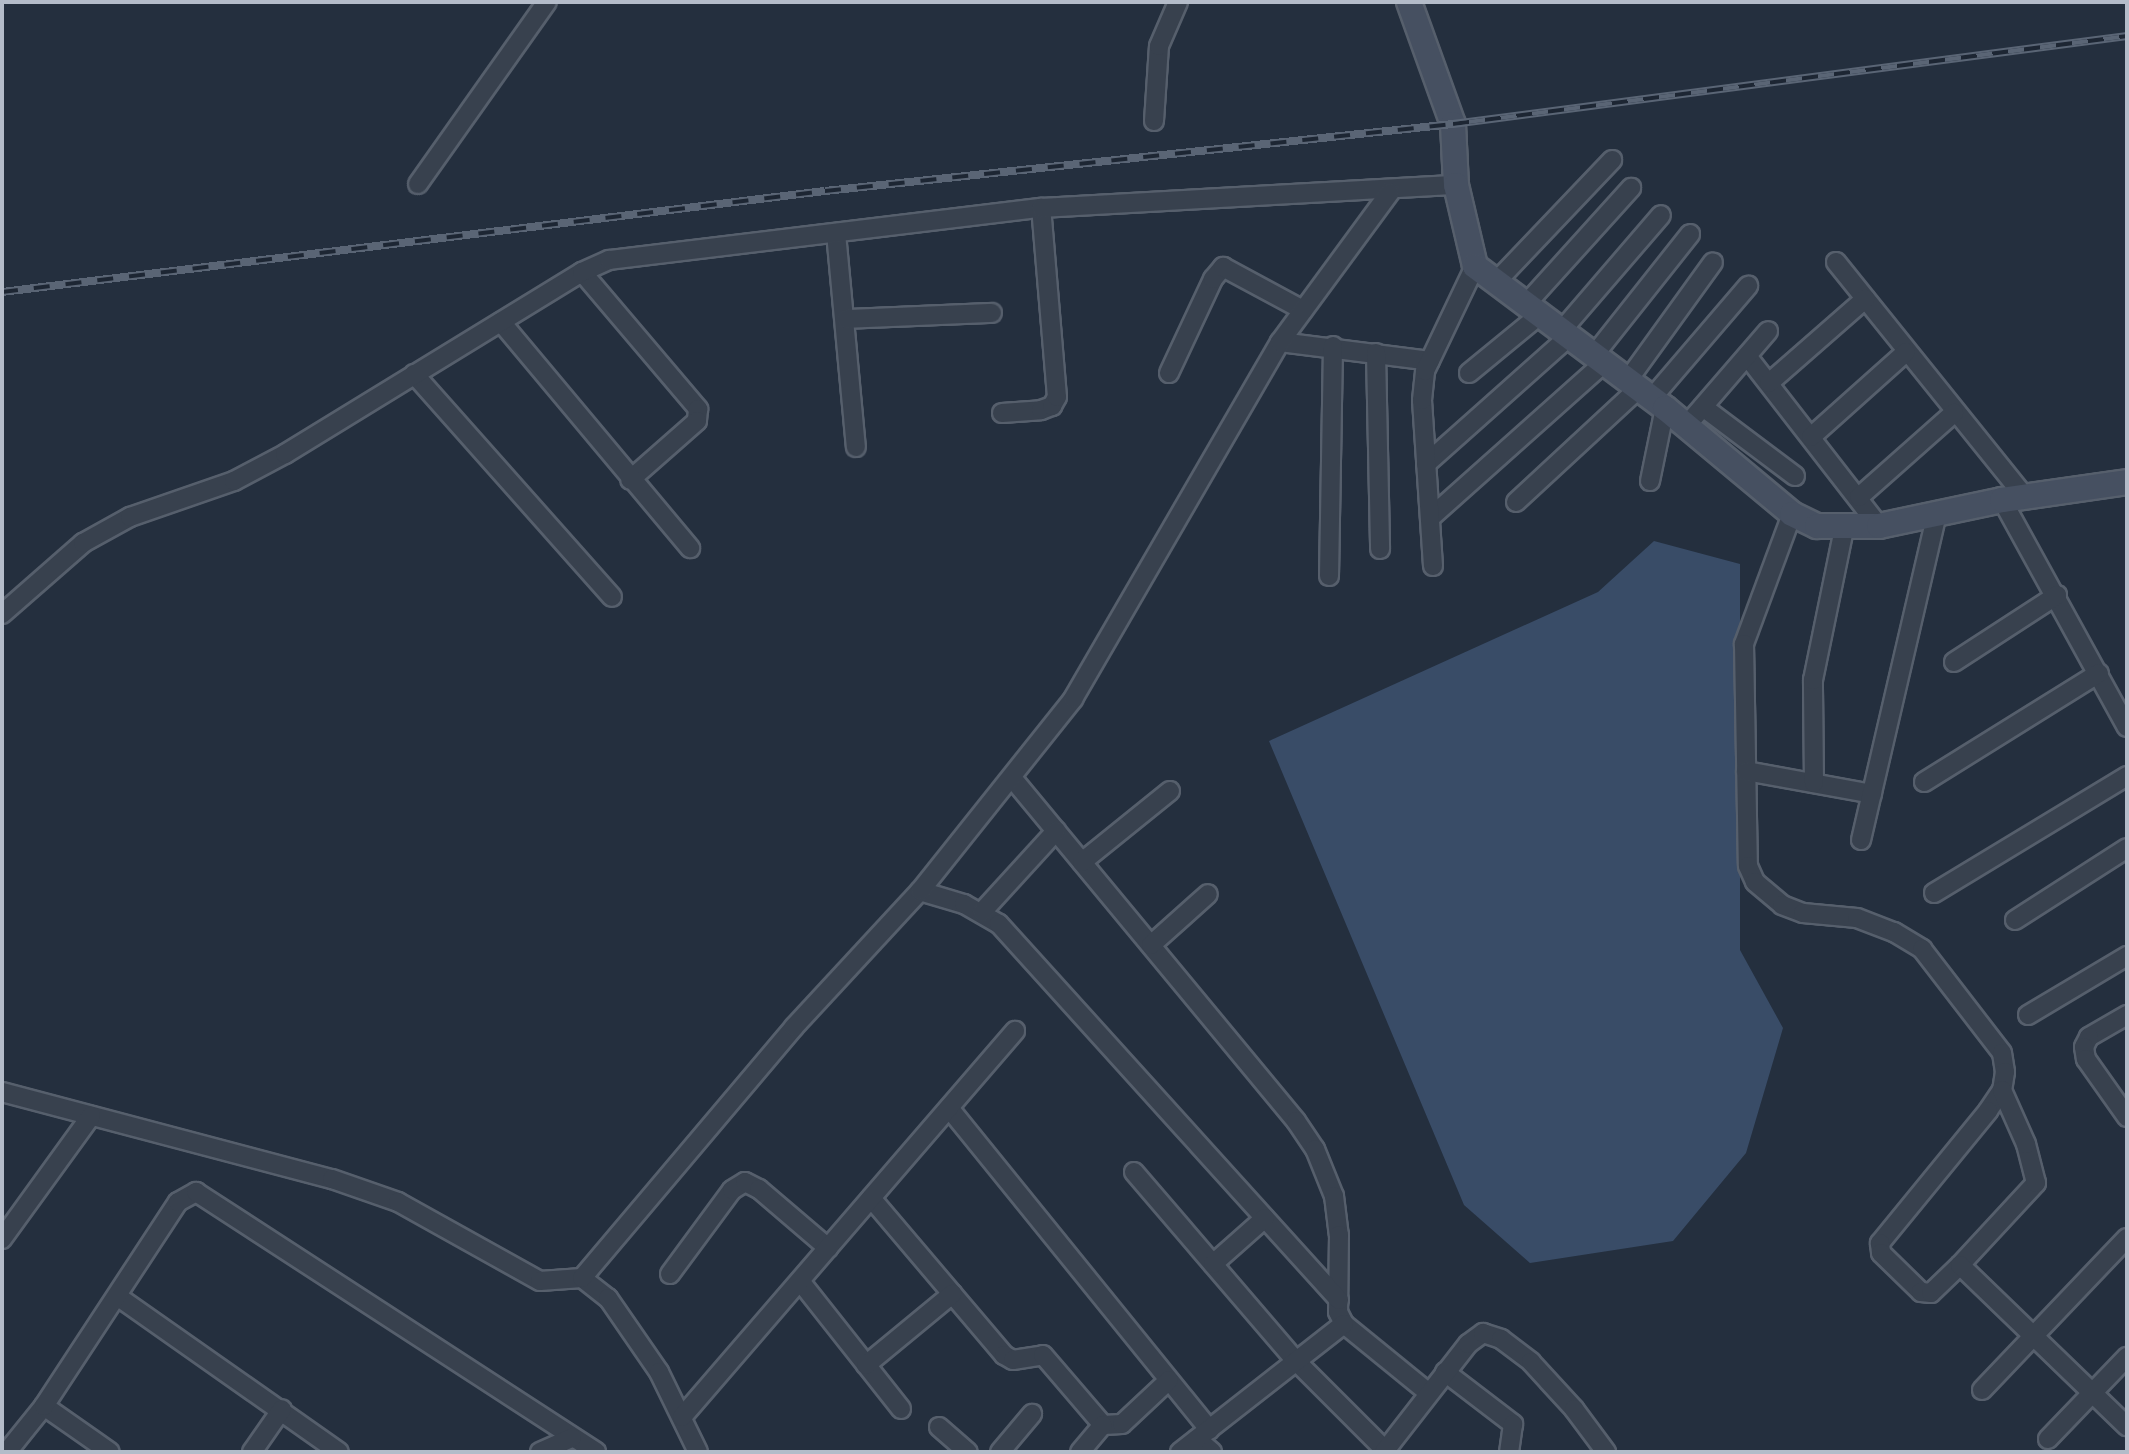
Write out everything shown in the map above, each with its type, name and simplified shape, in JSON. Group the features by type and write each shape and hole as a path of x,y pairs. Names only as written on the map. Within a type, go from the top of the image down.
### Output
{"street":[{"path":"418,184 547,2"},
{"path":"1154,121 1159,46 1178,2"},
{"path":"1409,2 1452,124 1456,186 1475,265 1495,283 1535,308 1646,393 1695,416 1795,476"},
{"path":"1495,283 1612,160"},
{"path":"2,614 83,543 130,517 234,481 582,272 609,260 1041,208 1390,192 1456,186"},
{"path":"1469,373 1535,308 1631,188"},
{"path":"582,1278 794,1027 920,891 1013,779 1083,683 1280,342 1390,192"},
{"path":"1002,413 1041,410 1052,406 1057,397 1041,208"},
{"path":"1426,464 1567,332 1661,215"},
{"path":"836,233 856,447"},
{"path":"1430,518 1600,358 1690,234"},
{"path":"1650,481 1646,393 1713,262"},
{"path":"1836,262 1954,413 2014,499 2057,595 2127,727"},
{"path":"1433,566 1422,400 1430,361 1475,265"},
{"path":"1169,373 1213,279 1223,267 1303,310"},
{"path":"582,272 698,409 697,421 630,480"},
{"path":"1516,502 1646,393 1748,286"},
{"path":"1769,383 1865,299"},
{"path":"846,319 992,313"},
{"path":"501,322 630,480 690,548"},
{"path":"1695,416 1768,331"},
{"path":"1280,342 1334,346 1430,361"},
{"path":"1329,576 1334,346"},
{"path":"1811,437 1906,352"},
{"path":"1376,353 1380,549"},
{"path":"1747,356 1879,526"},
{"path":"414,374 612,597"},
{"path":"1859,497 1954,413"},
{"path":"1695,416 1792,514 1816,526 1844,529 1879,526 1936,517 2014,499 2127,482"},
{"path":"1792,514 1744,644 1748,866 1755,882 1782,905 1803,913 1857,918 1894,932 1922,949 2002,1053 2002,1090 2026,1144 2036,1183 1960,1265 1926,1294 1881,1253 1880,1243 2002,1090"},
{"path":"1861,840 1936,517"},
{"path":"1814,783 1813,680 1844,529"},
{"path":"1954,662 2057,595"},
{"path":"1924,782 2099,673"},
{"path":"1746,771 1872,794"},
{"path":"1934,893 2127,776"},
{"path":"1013,779 1315,1149 1334,1196 1339,1235 1339,1300 1344,1324 1429,1393"},
{"path":"1082,862 1170,791"},
{"path":"982,912 1056,831"},
{"path":"2015,920 2127,848"},
{"path":"920,891 982,912 999,924 1339,1300"},
{"path":"1151,945 1208,894"},
{"path":"2028,1015 2127,956"},
{"path":"2127,1015 2089,1037 2084,1046 2086,1059 2127,1116"},
{"path":"682,1417 1015,1031"},
{"path":"2,1092 265,1160 398,1202 540,1281 582,1278 608,1298 659,1372 698,1452"},
{"path":"949,1108 1170,1380 1213,1452"},
{"path":"2,1240 91,1116"},
{"path":"1134,1172 1296,1361 1384,1451 1445,1372 1483,1333 1501,1339 1531,1362 1574,1409 1606,1452"},
{"path":"670,1274 732,1190 745,1182 760,1189 828,1248"},
{"path":"7,1452 44,1406 178,1202 196,1192 596,1452"},
{"path":"871,1198 1004,1355 1013,1360 1043,1355 1103,1425"},
{"path":"1213,1264 1265,1218"},
{"path":"1982,1390 2127,1238"},
{"path":"1960,1265 2127,1426"},
{"path":"800,1280 901,1409"},
{"path":"866,1365 952,1294"},
{"path":"117,1296 282,1409 339,1452"},
{"path":"1180,1452 1344,1324"},
{"path":"2048,1439 2127,1357"},
{"path":"1445,1372 1513,1424 1508,1452"},
{"path":"1080,1452 1103,1425 1122,1424 1170,1380"},
{"path":"44,1406 110,1452"},
{"path":"252,1452 282,1409"},
{"path":"1000,1452 1032,1414"},
{"path":"939,1427 968,1452"},
{"path":"540,1452 572,1438"}],"water":[{"path":"1654,541 1740,564 1740,950 1783,1028 1746,1153 1673,1241 1530,1263 1464,1205 1269,741 1598,592"}],"railway":[{"path":"2,292 825,191 1453,124 2127,36"}]}
